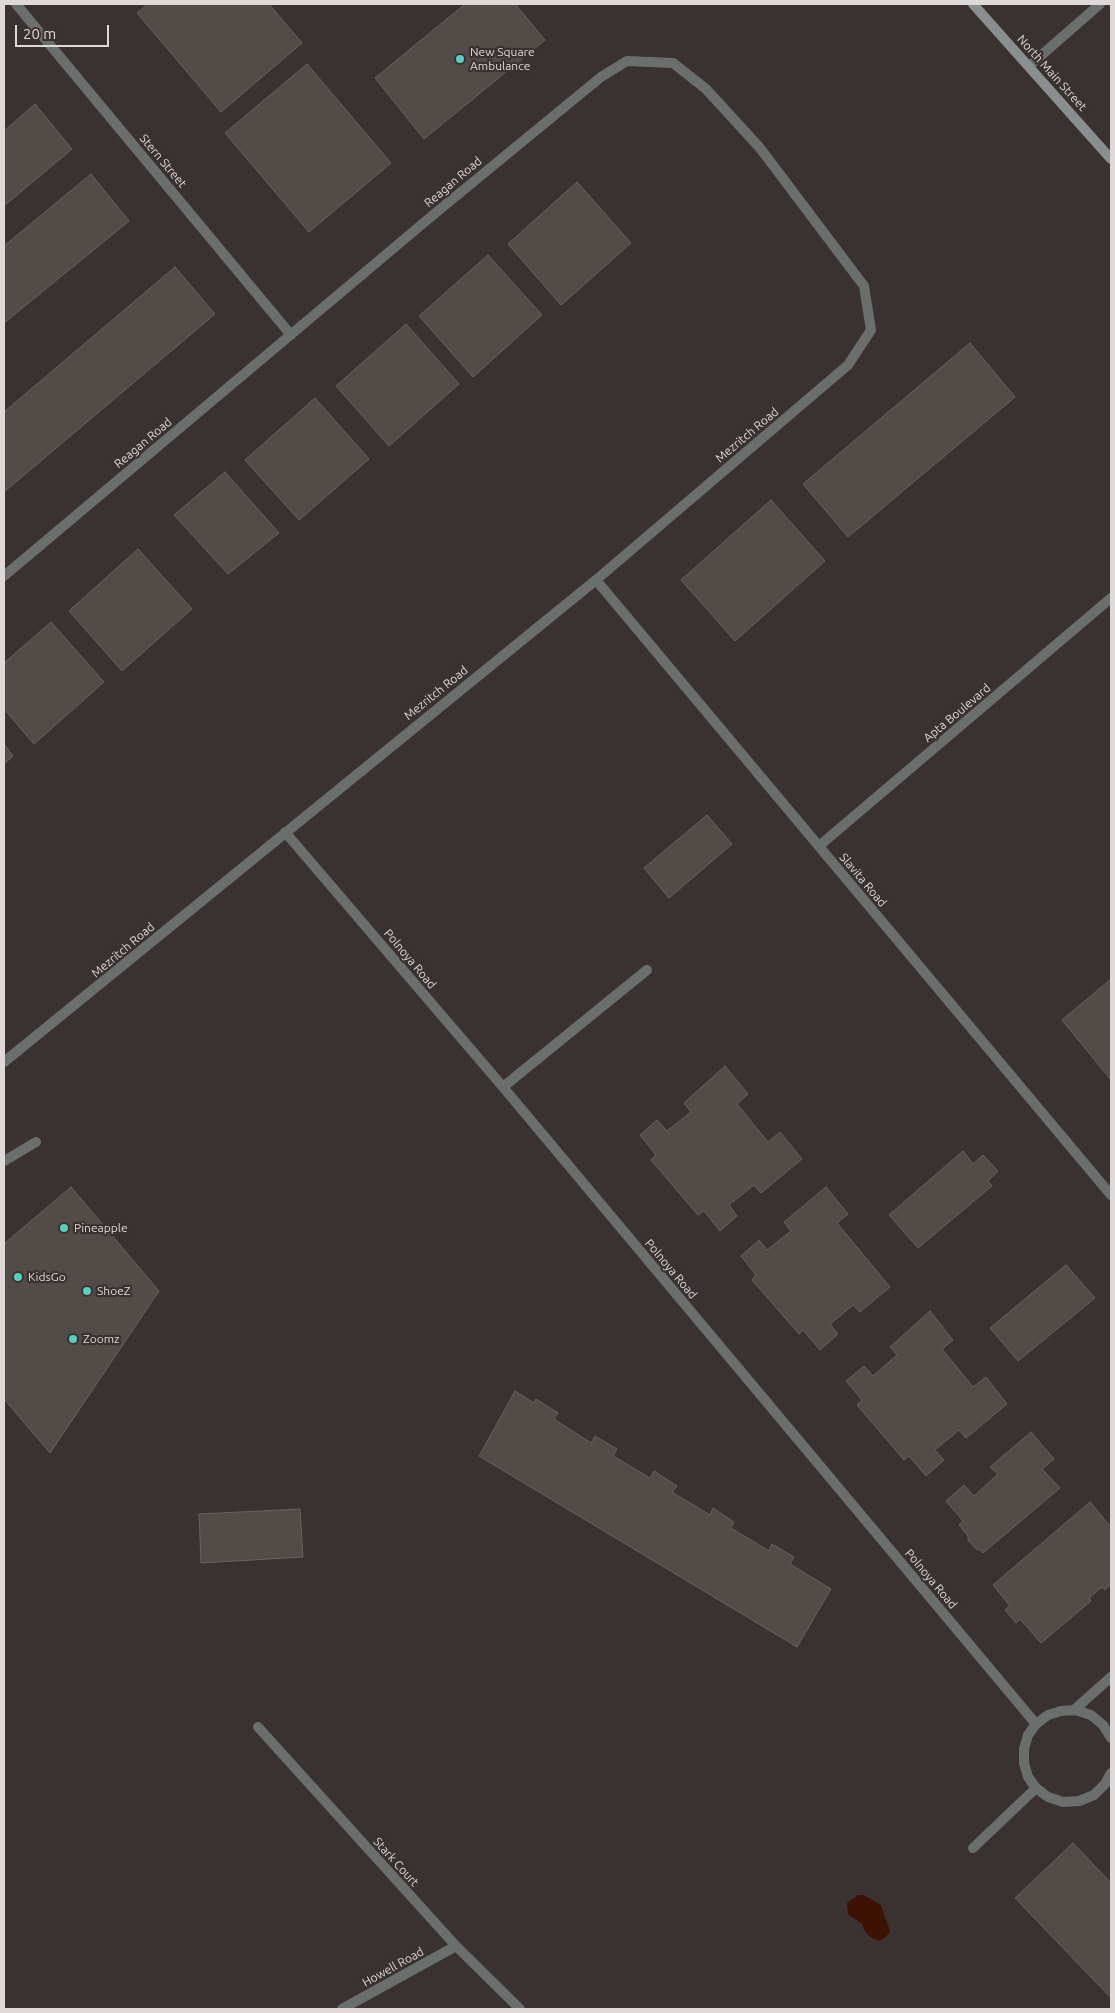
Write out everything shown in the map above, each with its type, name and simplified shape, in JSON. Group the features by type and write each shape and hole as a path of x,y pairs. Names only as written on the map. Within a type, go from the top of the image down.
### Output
{"main road":[{"name":"North Main Street","path":"973,4 1111,159"}],"street":[{"name":"Stern Street","path":"16,4 291,335"},
{"path":"1029,66 1100,4"},
{"name":"Reagan Road","path":"4,576 601,77 627,61 672,63 706,89 760,148 864,286 871,330"},
{"name":"Mezritch Road","path":"4,1062 596,580 848,365 871,330"},
{"name":"Slavita Road","path":"596,580 1111,1195"},
{"name":"Apta Boulevard","path":"819,846 1111,598"},
{"name":"Polnoya Road","path":"285,832 503,1087 1036,1724"},
{"path":"503,1087 647,970"},
{"path":"4,1161 36,1142"},
{"path":"1074,1710 1111,1677"},
{"path":"1111,1738 1103,1725 1091,1715 1074,1710 1061,1711 1048,1715 1036,1724 1028,1735 1024,1749 1024,1763 1028,1777 1036,1788 1048,1797 1063,1802 1079,1801 1094,1795 1106,1784 1111,1773"},
{"name":"Stark Court","path":"258,1727 456,1946 520,2009"},
{"path":"973,1848 1036,1788"},
{"name":"Howell Road","path":"342,2009 456,1946"}],"shaded area":[{"path":"858,1895 864,1895 881,1905 890,1931 886,1937 879,1941 870,1937 862,1924 848,1914 847,1903"}],"building":[{"path":"148,4 269,4 302,43 221,112 137,13"},
{"name":"New Square Ambulance","path":"465,4 515,4 545,40 424,139 375,78"},
{"path":"307,64 391,163 309,232 225,133"},
{"path":"35,104 72,149 4,206 4,131"},
{"path":"91,174 129,221 4,323 4,246"},
{"path":"577,182 631,243 561,305 508,244"},
{"path":"488,255 542,315 473,377 419,316"},
{"path":"175,267 215,314 4,492 4,412"},
{"path":"406,324 459,384 389,446 336,386"},
{"path":"970,343 1015,397 848,537 803,484"},
{"path":"315,398 369,459 299,520 245,460"},
{"path":"225,472 279,533 228,574 174,515"},
{"path":"771,500 825,561 735,641 681,580"},
{"path":"138,549 192,609 122,671 69,611"},
{"path":"51,622 104,682 34,744 4,709 4,663"},
{"path":"4,744 13,756 4,764"},
{"path":"707,815 732,844 669,898 644,868"},
{"path":"1111,979 1111,1080 1062,1020"},
{"path":"725,1066 748,1094 737,1104 768,1142 780,1132 802,1159 761,1193 754,1185 729,1205 737,1216 720,1231 704,1211 698,1215 651,1160 656,1155 640,1135 657,1120 667,1131 691,1112 684,1103"},
{"path":"963,1151 973,1164 983,1155 998,1171 988,1181 992,1186 918,1248 889,1215"},
{"path":"71,1187 159,1291 50,1453 4,1399 4,1244"},
{"path":"826,1187 848,1214 837,1223 890,1287 860,1312 853,1305 830,1324 838,1334 820,1350 803,1330 799,1334 752,1280 756,1275 741,1256 759,1240 767,1250 791,1231 784,1222"},
{"path":"1066,1265 1095,1298 1018,1361 990,1328"},
{"path":"930,1311 953,1340 942,1349 973,1387 986,1377 1007,1404 966,1438 959,1430 935,1450 944,1460 926,1476 909,1456 904,1460 857,1405 862,1400 846,1381 864,1366 873,1376 897,1355 890,1347"},
{"path":"515,1391 534,1403 536,1399 558,1413 554,1419 591,1443 595,1436 617,1449 613,1456 650,1478 654,1471 677,1486 672,1492 710,1515 713,1508 734,1522 731,1528 769,1551 772,1544 794,1557 790,1564 831,1589 797,1647 479,1456"},
{"path":"1031,1432 1054,1459 1042,1469 1060,1488 983,1553 976,1549 968,1540 968,1536 959,1525 963,1521 946,1501 964,1485 974,1496 998,1474 990,1467"},
{"path":"1090,1502 1111,1527 1111,1584 1105,1590 1102,1587 1089,1598 1091,1601 1041,1643 1020,1619 1016,1623 1005,1610 1010,1606 993,1585"},
{"path":"300,1509 303,1557 201,1563 199,1514"},
{"path":"1073,1843 1111,1883 1111,1998 1015,1898"}],"place":[{"name":"New Square Ambulance","path":"460,59"},
{"name":"Pineapple","path":"64,1228"},
{"name":"KidsGo","path":"18,1277"},
{"name":"ShoeZ","path":"87,1291"},
{"name":"Zoomz","path":"73,1339"}]}
